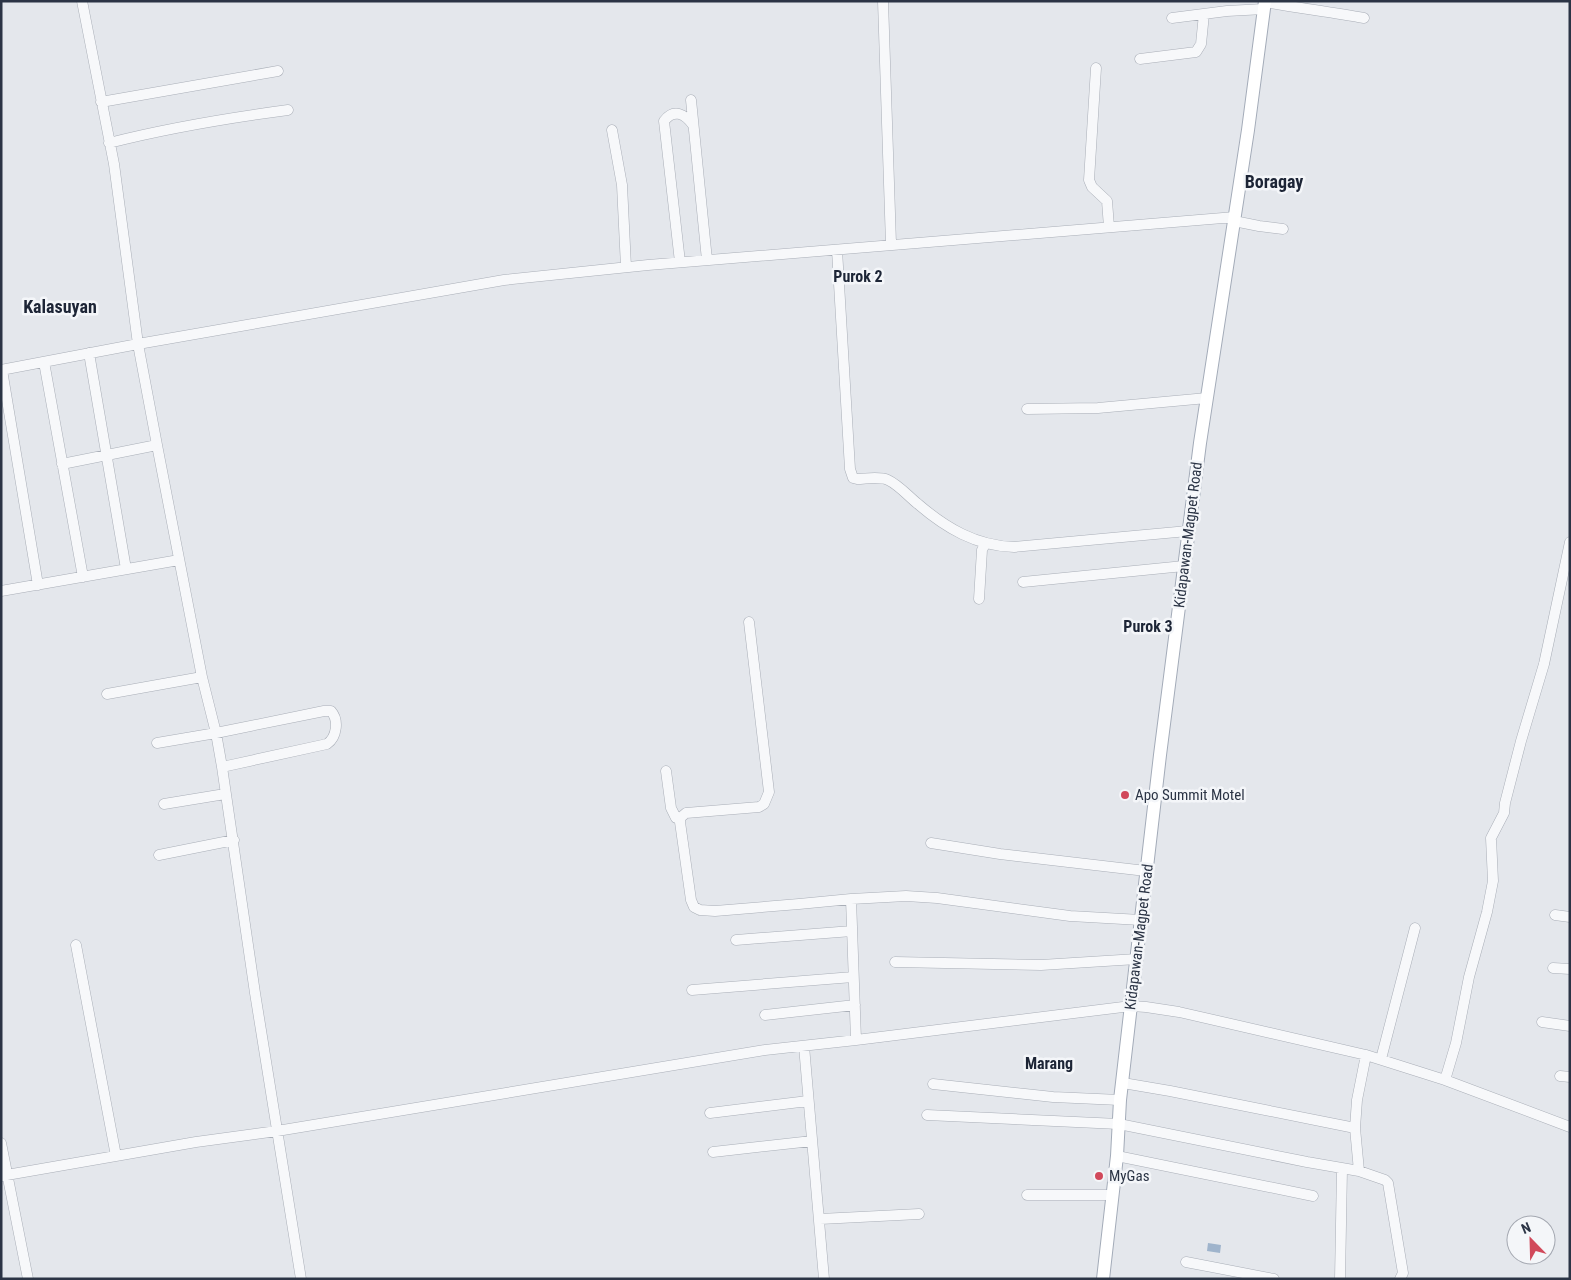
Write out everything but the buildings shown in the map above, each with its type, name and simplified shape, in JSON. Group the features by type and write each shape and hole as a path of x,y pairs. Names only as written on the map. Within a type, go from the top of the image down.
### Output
{"main road":[{"name":"Kidapawan-Magpet Road","path":"1103,1279 1117,1156 1120,1100 1146,871 1188,531 1265,4"}],"street":[{"path":"82,1 114,164 138,344 156,445 202,677 216,733 222,767 300,1279"},
{"path":"883,1 890,244"},
{"path":"1172,18 1265,4 1328,11 1364,18"},
{"path":"1140,59 1196,52 1201,44 1204,14"},
{"path":"1096,68 1089,180 1092,187 1108,201 1108,226"},
{"path":"101,102 278,71"},
{"path":"691,100 707,260"},
{"path":"110,143 194,124 288,110"},
{"path":"680,262 664,121 671,115 678,114 688,118 693,125"},
{"path":"612,130 622,185 626,267"},
{"path":"38,585 1,370 504,280 680,262 1108,226 1234,219 1259,226 1283,229"},
{"path":"837,250 851,474 853,478 887,480 932,516 968,537 985,544 1014,547 1188,531"},
{"path":"89,354 126,569"},
{"path":"44,362 83,577"},
{"path":"1028,410 1098,408 1207,398"},
{"path":"62,464 156,445"},
{"path":"1445,1080 1456,1044 1469,977 1487,912 1493,881 1491,838 1504,813 1521,741 1544,664 1570,542"},
{"path":"979,599 982,550 985,544"},
{"path":"1,591 179,560"},
{"path":"1023,582 1184,566"},
{"path":"680,818 686,813 755,808 764,804 767,799 769,792 749,622"},
{"path":"107,694 202,677"},
{"path":"157,743 324,711 331,711 335,719 335,733 327,744 222,767"},
{"path":"666,771 671,808 676,818 680,818"},
{"path":"164,804 225,794"},
{"path":"680,818 691,900 694,907 700,910 715,911 851,898 906,896 937,898 1070,916 1141,920"},
{"path":"159,855 234,840"},
{"path":"931,843 1000,854 1146,871"},
{"path":"851,898 856,1040"},
{"path":"1555,914 1570,916"},
{"path":"1381,1059 1415,928"},
{"path":"736,940 852,931"},
{"path":"76,945 116,1156"},
{"path":"895,962 1041,965 1137,959"},
{"path":"1553,968 1570,969"},
{"path":"692,990 853,977"},
{"path":"765,1014 855,1005"},
{"path":"4,1175 765,1050 1131,1006 1179,1012 1381,1059 1445,1080 1570,1127"},
{"path":"1542,1022 1570,1026"},
{"path":"804,1046 824,1279"},
{"path":"1359,1171 1355,1128 1357,1100 1366,1055"},
{"path":"932,1084 1053,1097 1120,1100"},
{"path":"1123,1084 1170,1091 1355,1128"},
{"path":"710,1113 808,1101"},
{"path":"927,1115 1118,1124 1359,1171 1385,1180 1388,1183 1403,1273 1400,1279"},
{"path":"713,1152 812,1141"},
{"path":"1,1143 4,1175 28,1279"},
{"path":"1117,1156 1313,1196"},
{"path":"1340,1279 1342,1168"},
{"path":"1028,1195 1112,1195"},
{"path":"820,1219 919,1214"},
{"path":"1186,1262 1274,1279"}],"water":[{"path":"1208,1243 1221,1245 1220,1253 1207,1251"}],"place":[{"name":"Apo Summit Motel","path":"1125,795"},
{"name":"MyGas","path":"1099,1176"}],"district":[{"name":"Boragay","path":"1274,181"},
{"name":"Purok 2","path":"858,276"},
{"name":"Kalasuyan","path":"60,306"},
{"name":"Purok 3","path":"1148,626"},
{"name":"Marang","path":"1049,1063"}]}
